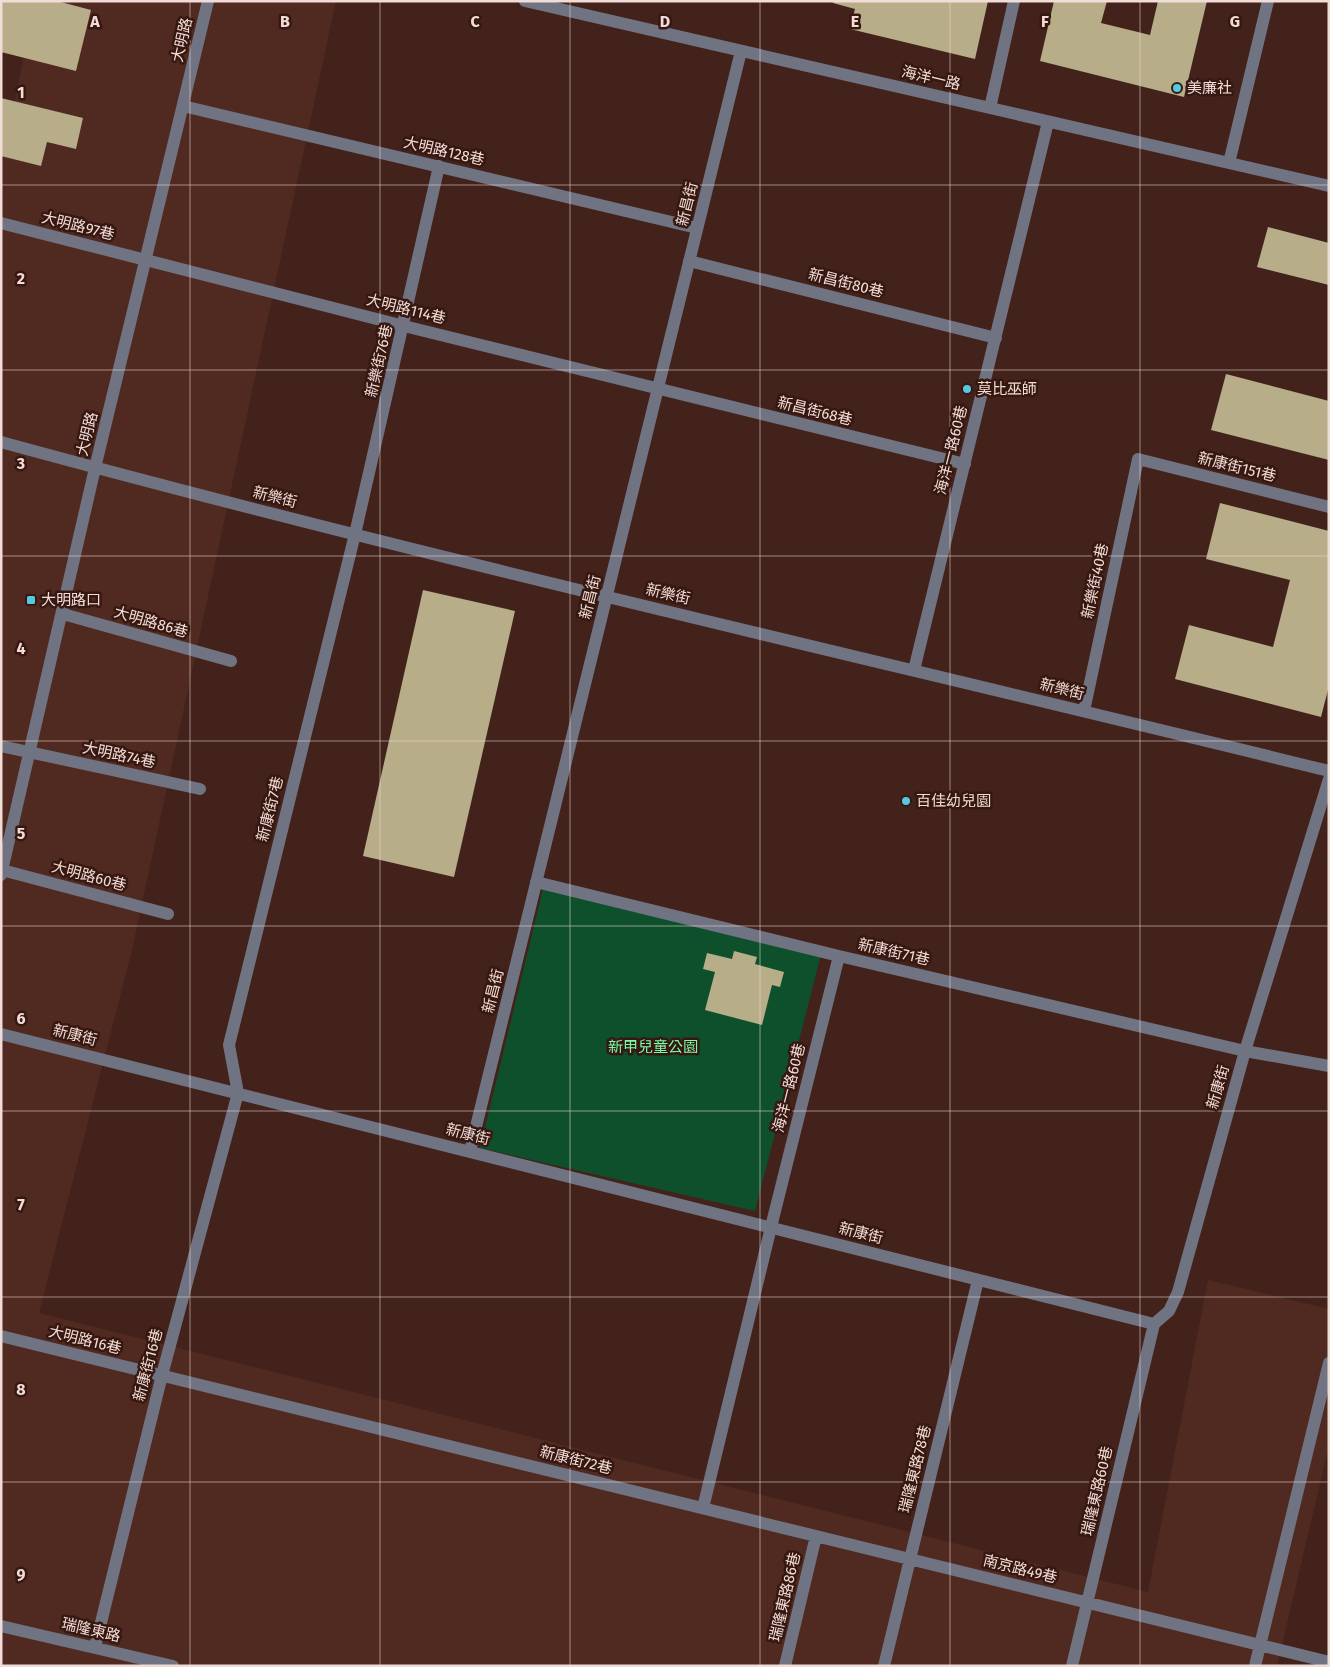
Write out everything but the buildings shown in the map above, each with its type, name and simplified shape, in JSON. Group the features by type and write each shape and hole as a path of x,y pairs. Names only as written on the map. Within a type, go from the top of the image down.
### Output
{"street":[{"name":"大明路","path":"2,872 63,614 95,468 147,260 208,1"},
{"name":"海洋一路","path":"525,1 1329,186"},
{"path":"990,108 1014,1"},
{"path":"1229,164 1268,1"},
{"name":"新昌街","path":"470,1152 741,51"},
{"name":"大明路128巷","path":"183,106 698,228"},
{"name":"海洋一路60巷","path":"914,670 1048,122"},
{"name":"新樂街76巷","path":"355,534 404,326 438,166"},
{"name":"大明路97巷","path":"1,223 147,260"},
{"name":"大明路114巷","path":"147,260 658,389"},
{"name":"新昌街80巷","path":"689,261 996,338"},
{"name":"新昌街68巷","path":"658,389 965,464"},
{"name":"新樂街","path":"1,442 95,468 355,534 1329,771"},
{"name":"新康街151巷","path":"1138,459 1329,507"},
{"name":"新樂街40巷","path":"1084,711 1138,459"},
{"name":"新康街7巷","path":"238,1093 229,1045 355,534"},
{"name":"大明路86巷","path":"63,614 231,661"},
{"name":"大明路74巷","path":"1,746 200,789"},
{"name":"新康街","path":"1,1034 1154,1324 1169,1311 1178,1292 1245,1051 1329,779"},
{"name":"大明路60巷","path":"2,872 168,914"},
{"name":"新康街71巷","path":"536,882 839,956 1245,1051 1329,1066"},
{"name":"海洋一路60巷","path":"771,1227 839,956"},
{"name":"新康街16巷","path":"95,1647 162,1375 238,1093"},
{"path":"703,1508 771,1227"},
{"name":"瑞隆東路78巷","path":"884,1666 978,1280"},
{"name":"瑞隆東路60巷","path":"1072,1666 1154,1324"},
{"name":"大明路16巷","path":"1,1336 162,1375"},
{"path":"1255,1666 1329,1363"},
{"name":"新康街72巷","path":"162,1375 703,1508"},
{"name":"南京路49巷","path":"703,1508 1329,1662"},
{"name":"瑞隆東路86巷","path":"786,1666 816,1536"},
{"name":"瑞隆東路","path":"1,1626 173,1666"}],"shaded area":[{"path":"35,1 336,1 132,950 39,1313 1148,1592 1208,1280 1329,1309 1329,1446 1277,1666 1,1666 1,170"}],"green space":[{"name":"新甲兒童公園","path":"545,881 823,947 755,1211 480,1148"}],"place":[{"name":"美廉社","path":"1177,88"},
{"name":"莫比巫師","path":"967,389"},
{"name":"大明路口","path":"31,600"},
{"name":"百佳幼兒園","path":"906,801"}]}
